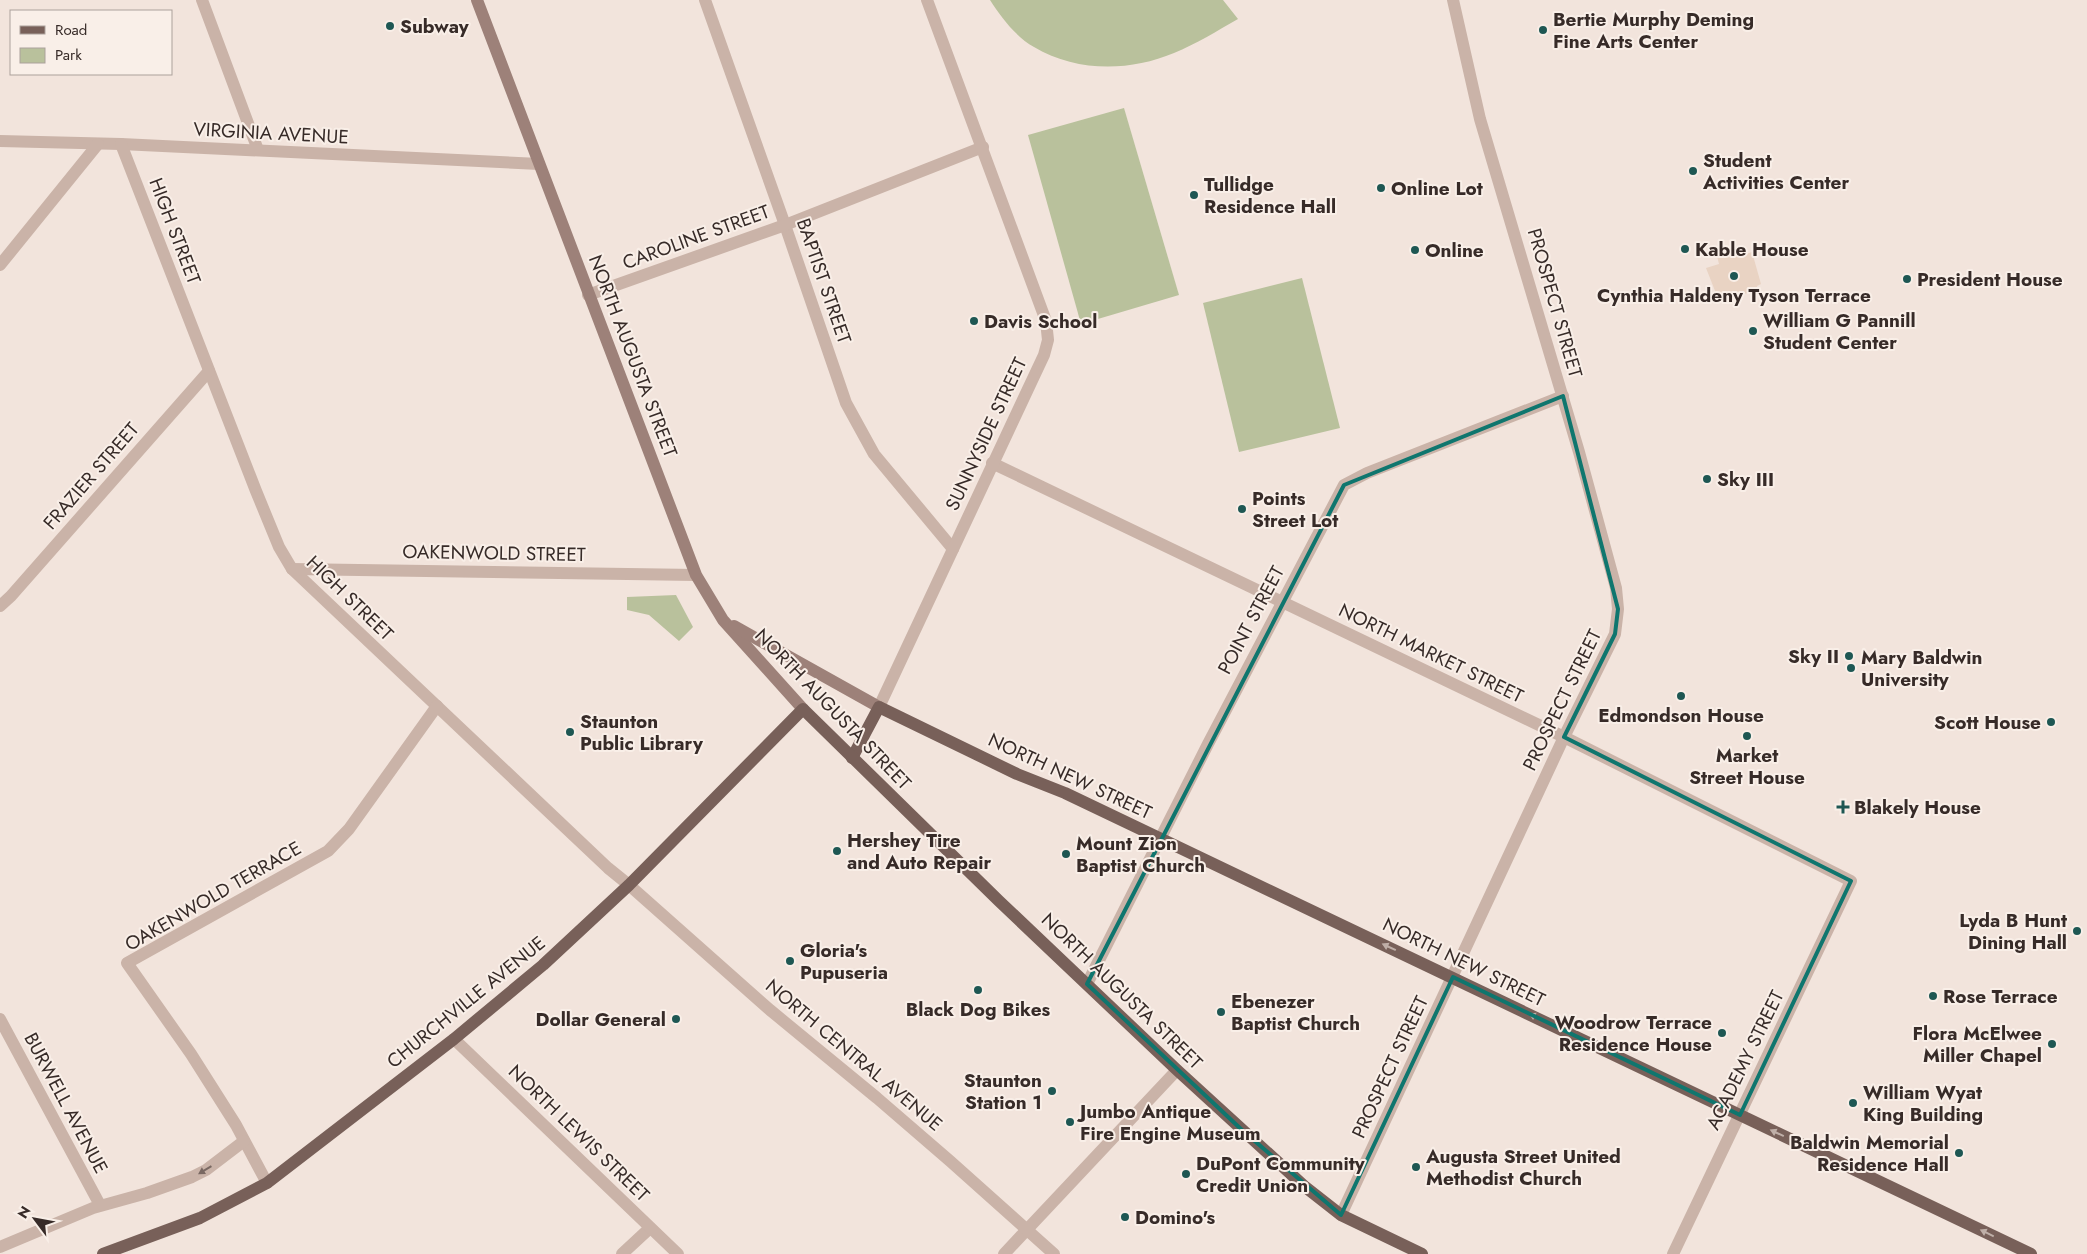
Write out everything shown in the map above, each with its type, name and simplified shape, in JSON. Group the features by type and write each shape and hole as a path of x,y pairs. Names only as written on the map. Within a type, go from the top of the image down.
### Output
{"main road":[{"name":"NORTH AUGUSTA STREET","path":"477,0 696,575 723,620 803,709 876,782 1176,1070 1304,1186 1341,1215 1422,1254"},
{"name":"NORTH NEW STREET","path":"723,620 879,707 1017,774 1065,793 2031,1254"},
{"path":"852,758 879,707"},
{"name":"CHURCHVILLE AVENUE","path":"102,1254 200,1218 267,1183 454,1039 543,965 629,885 803,709"}],"street":[{"path":"202,0 258,150"},
{"name":"BAPTIST STREET","path":"704,0 786,225 846,403 874,454 953,549"},
{"name":"SUNNYSIDE STREET","path":"879,707 992,462 1044,355 1048,333 1046,320 928,0"},
{"name":"PROSPECT STREET","path":"1341,1215 1564,737 1615,634 1618,609 1616,588 1562,396 1480,120 1453,0"},
{"name":"VIRGINIA AVENUE","path":"0,141 121,144 539,164"},
{"path":"0,265 98,144"},
{"name":"HIGH STREET","path":"121,144 279,547 292,568 608,868 629,885"},
{"name":"CAROLINE STREET","path":"588,295 786,225 983,147"},
{"name":"FRAZIER STREET","path":"0,606 11,596 209,371"},
{"name":"POINT STREET","path":"1087,984 1282,602 1344,485 1367,473 1562,396"},
{"name":"NORTH MARKET STREET","path":"992,462 1564,737 1851,881"},
{"name":"OAKENWOLD STREET","path":"292,568 696,575"},
{"name":"OAKENWOLD TERRACE","path":"267,1183 244,1141 191,1054 127,963 328,851 349,829 437,706"},
{"name":"ACADEMY STREET","path":"1673,1254 1851,881"},
{"name":"NORTH CENTRAL AVENUE","path":"629,885 770,1010 921,1136 1054,1254"},
{"name":"BURWELL AVENUE","path":"0,1019 100,1206"},
{"name":"NORTH LEWIS STREET","path":"454,1039 678,1254"},
{"path":"1004,1254 1176,1070"},
{"path":"0,1247 100,1206 147,1194 192,1177 206,1170 244,1141"},
{"path":"622,1254 650,1228"}],"highlighted area":[{"path":"1563,396 1618,609 1615,634 1564,737 1851,881 1740,1115 1453,977 1341,1215 1243,1131 1087,984 1344,485"}],"green space":[{"path":"990,0 1223,0 1238,19 1190,46 1157,59 1121,66 1085,65 1050,55 1027,43 1004,20"},
{"path":"1124,108 1179,295 1081,324 1028,135"},
{"path":"1302,278 1340,428 1239,452 1203,303"},
{"path":"676,595 693,627 679,641 649,615 627,610 627,597"}],"shaded area":[{"name":"Cynthia Haldeny Tyson Terrace","path":"1745,248 1746,254 1752,252 1761,284 1757,286 1758,290 1719,301 1706,268 1719,264 1717,256"}],"place":[{"name":"Subway","path":"390,26"},
{"name":"Bertie Murphy Deming Fine Arts Center","path":"1543,30"},
{"name":"Student Activities Center","path":"1693,171"},
{"name":"Online Lot","path":"1381,188"},
{"name":"Tullidge Residence Hall","path":"1194,195"},
{"name":"Kable House","path":"1685,249"},
{"name":"Online","path":"1415,250"},
{"name":"Cynthia Haldeny Tyson Terrace","path":"1734,276"},
{"name":"President House","path":"1907,279"},
{"name":"Davis School","path":"974,321"},
{"name":"William G Pannill Student Center","path":"1753,331"},
{"name":"Sky III","path":"1707,479"},
{"name":"Points Street Lot","path":"1242,509"},
{"name":"Sky II","path":"1849,656"},
{"name":"Mary Baldwin University","path":"1851,668"},
{"name":"Edmondson House","path":"1681,696"},
{"name":"Scott House","path":"2051,722"},
{"name":"Staunton Public Library","path":"570,732"},
{"name":"Market Street House","path":"1747,736"},
{"name":"Blakely House","path":"1843,807"},
{"name":"Hershey Tire and Auto Repair","path":"837,851"},
{"name":"Mount Zion Baptist Church","path":"1066,854"},
{"name":"Lyda B Hunt Dining Hall","path":"2077,931"},
{"name":"Gloria's Pupuseria","path":"790,961"},
{"name":"Black Dog Bikes","path":"978,990"},
{"name":"Rose Terrace","path":"1933,996"},
{"name":"Ebenezer Baptist Church","path":"1221,1012"},
{"name":"Dollar General","path":"676,1019"},
{"name":"Woodrow Terrace Residence House","path":"1722,1033"},
{"name":"Flora McElwee Miller Chapel","path":"2052,1044"},
{"name":"Staunton Station 1","path":"1052,1091"},
{"name":"William Wyat King Building","path":"1853,1103"},
{"name":"Jumbo Antique Fire Engine Museum","path":"1070,1122"},
{"name":"Baldwin Memorial Residence Hall","path":"1959,1153"},
{"name":"Augusta Street United Methodist Church","path":"1416,1167"},
{"name":"DuPont Community Credit Union","path":"1186,1174"},
{"name":"Domino's","path":"1125,1217"}]}
